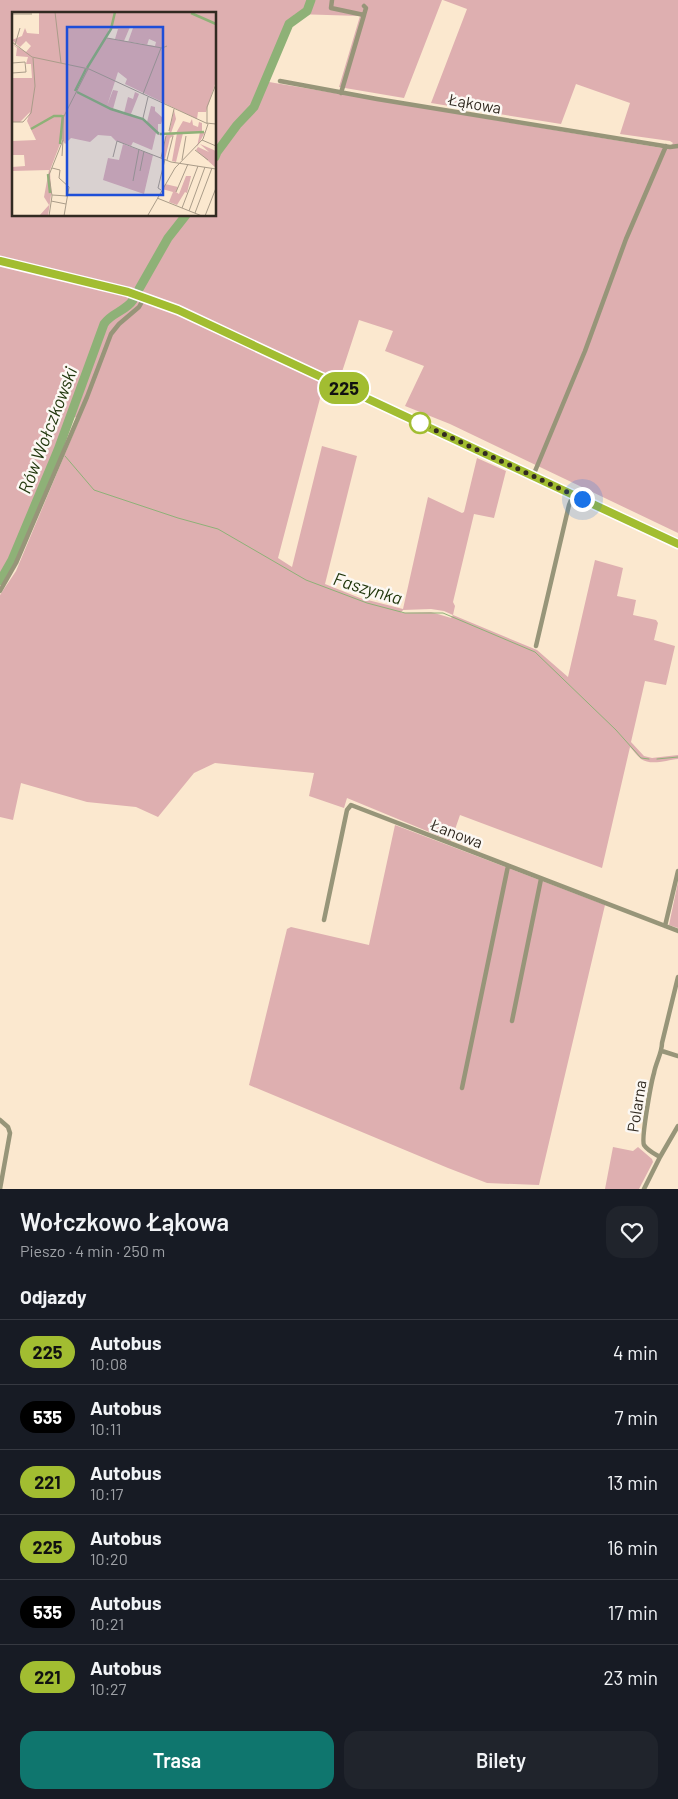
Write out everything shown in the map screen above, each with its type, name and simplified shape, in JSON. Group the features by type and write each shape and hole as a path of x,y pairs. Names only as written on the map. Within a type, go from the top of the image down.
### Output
{"street":[{"path":"332,0 331,8 364,15"},
{"path":"341,93 366,8 364,6"},
{"name":"Łąkowa","path":"280,81 341,93 666,146 678,146"},
{"path":"533,476 585,351 626,239 666,146"},
{"path":"0,261 114,289 144,298 196,318 678,544"},
{"path":"0,591 16,563 87,397 111,334 119,324 139,307 144,298"},
{"path":"536,646 568,505 573,495"},
{"name":"Łanowa","path":"324,920 347,810 351,806 678,931"},
{"path":"462,1088 508,866"},
{"path":"665,926 678,871"},
{"path":"512,1021 541,879"},
{"name":"Polarna","path":"660,1157 649,1150 643,1140 653,1074 662,1051 662,1043 678,977"},
{"path":"662,1051 678,1056"},
{"path":"0,1120 8,1127 10,1133 0,1189"},
{"path":"644,1189 678,1126"}],"shaded area":[{"path":"0,0 442,0 404,98 339,87 360,16 295,14 269,82 668,149 673,143 670,141 620,134 630,103 576,84 561,124 431,103 467,9 443,0 678,0 678,533 450,424 405,406 424,366 385,351 393,331 359,320 340,378 323,387 278,558 292,567 322,446 357,456 325,584 360,598 403,609 428,497 462,513 464,512 477,458 506,471 494,518 474,514 453,602 455,606 453,615 537,650 568,677 595,560 623,568 617,596 636,600 633,615 656,620 658,623 654,640 675,646 666,685 645,681 631,742 644,756 652,758 678,755 678,759 654,762 645,761 630,747 602,868 460,815 451,841 347,798 344,808 309,796 314,773 215,763 194,773 158,817 136,807 87,802 21,783 13,820 0,817 0,595 16,571 80,418 74,417 17,554 0,586","holes":["431,609 453,615 451,618 431,612 401,613 403,610"]},
{"path":"395,825 605,905 539,1185 487,1183 249,1085 287,929 291,927 369,945"},
{"path":"678,882 678,928 669,925"},
{"path":"613,1147 633,1151 638,1147 652,1159 653,1162 639,1189 605,1189"}],"waterway":[{"name":"Rów Wołczkowski","path":"216,154 237,125 254,107 289,24 307,11 311,0"},
{"name":"Rów Wołczkowski","path":"139,289 168,238 185,216"},
{"name":"Rów Wołczkowski","path":"0,581 12,560 58,450 104,324 110,317 133,300"},
{"name":"Faszynka","path":"65,456 94,490 178,518 218,529 306,580 367,603 405,613 443,613 535,652 616,730 641,758 649,759"},
{"name":"Faszynka","path":"657,759 678,757"}],"bus line":[{"name":"225","path":"0,261 128,292 178,310 678,544"}],"route":[{"path":"420,423 582,499"}]}
